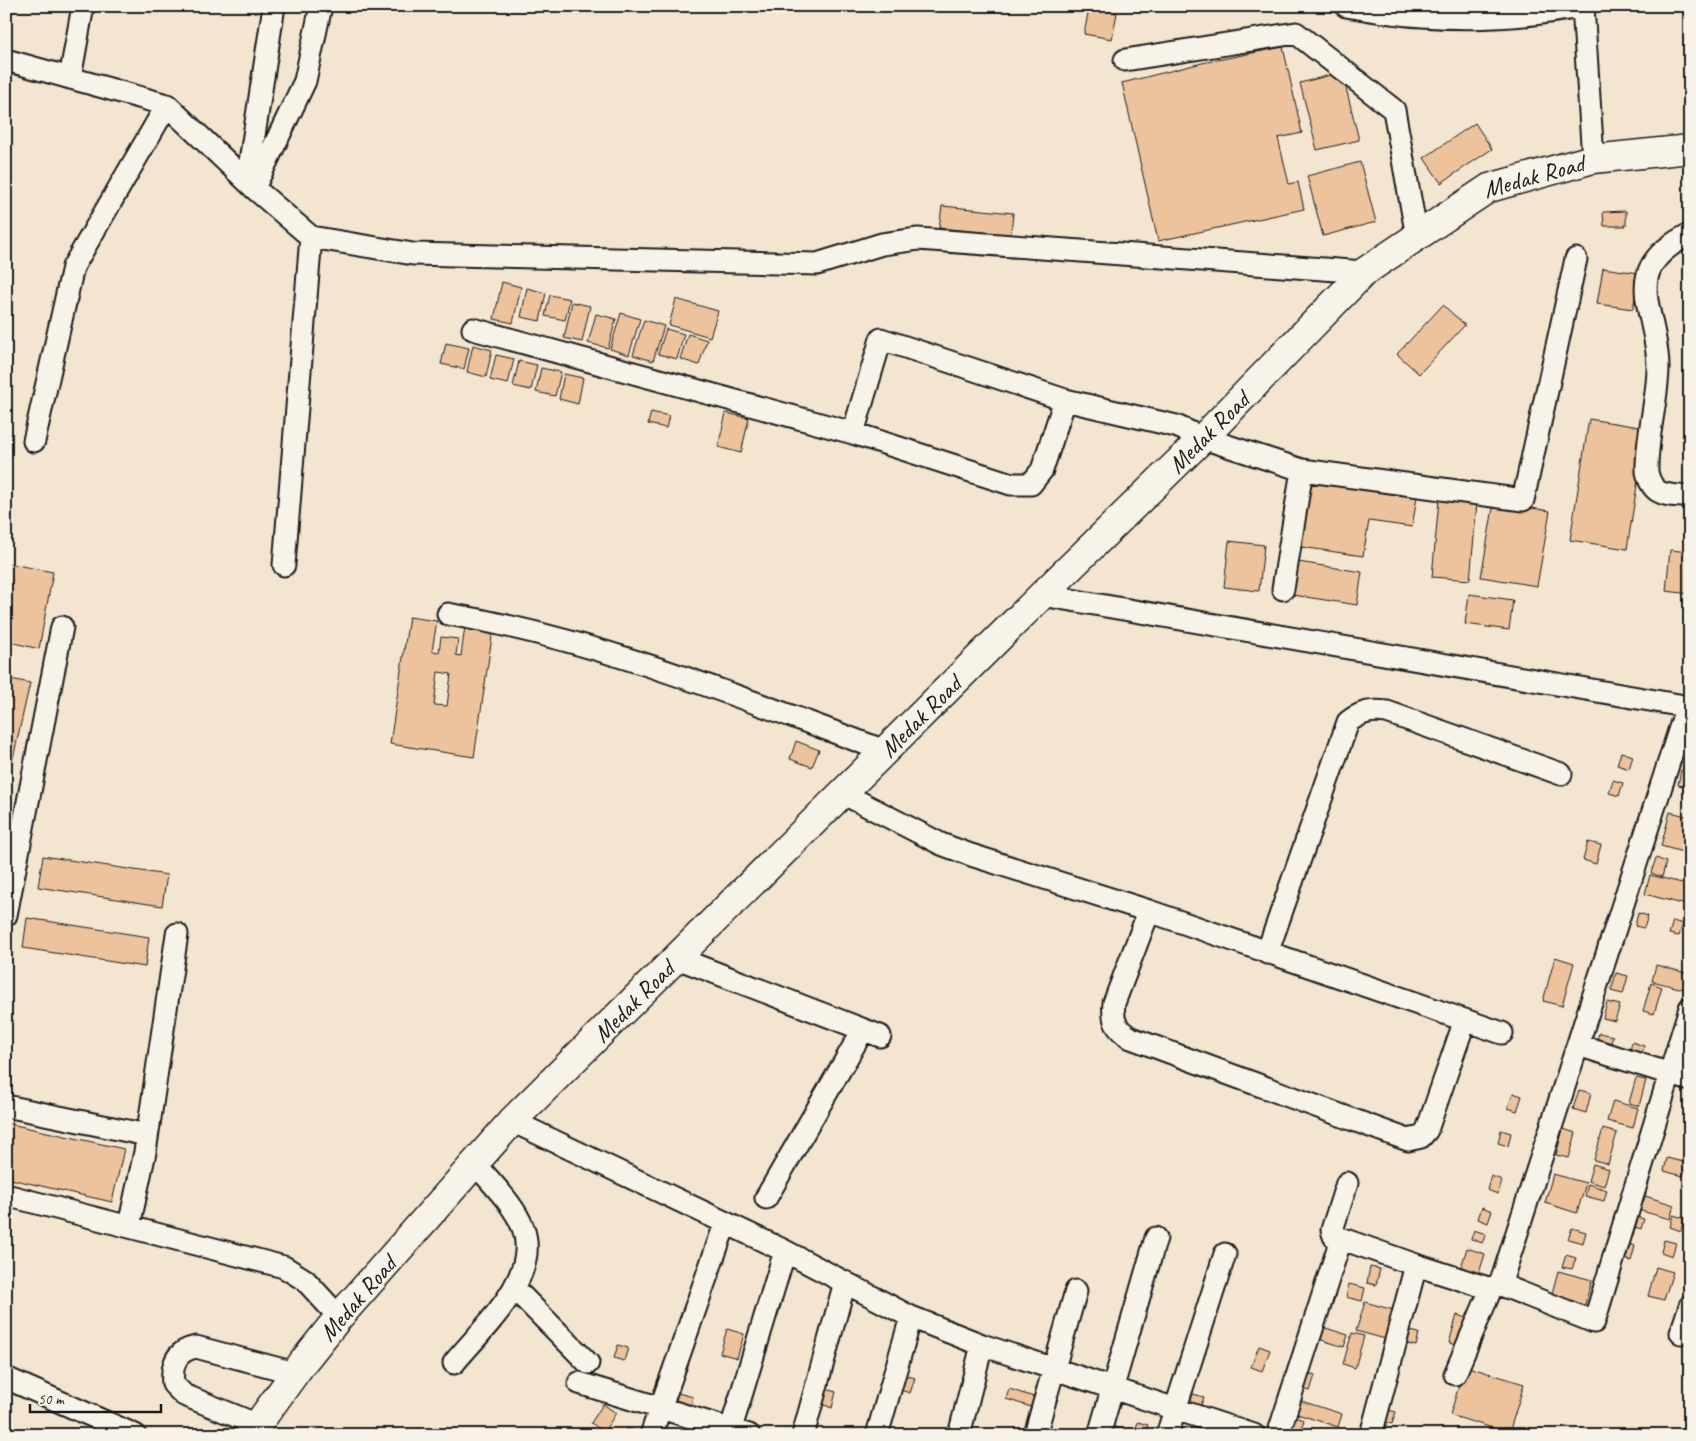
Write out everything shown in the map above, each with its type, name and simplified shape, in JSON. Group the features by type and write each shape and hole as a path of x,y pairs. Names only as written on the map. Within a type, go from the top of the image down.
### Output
{"main road":[{"name":"Medak Road","path":"254,1430 295,1373 339,1318 512,1121 1042,595 1203,438 1364,272 1489,188 1593,159 1690,149"}],"street":[{"path":"70,78 83,6"},
{"path":"251,184 274,6"},
{"path":"251,184 305,81 321,6"},
{"path":"1346,6 1421,16 1455,18 1532,14 1584,6 1593,159"},
{"path":"1125,60 1296,32 1394,110 1417,238"},
{"path":"6,60 167,106 311,237 413,254 817,264 882,244 918,240 1364,272"},
{"path":"34,441 73,267 167,106"},
{"path":"1690,234 1674,242 1658,256 1648,273 1644,290 1646,307 1657,347 1658,370 1647,472 1650,485 1660,493 1690,497"},
{"path":"284,564 311,237"},
{"path":"853,433 881,339 1064,400 1176,426 1203,438 1302,470 1523,500 1576,259"},
{"path":"473,329 853,433 1011,484 1031,484 1042,470 1064,400"},
{"path":"1283,589 1302,470"},
{"path":"1042,595 1688,707 1578,1045 1495,1286 1455,1374"},
{"path":"448,614 505,624 568,640 719,690 885,751"},
{"path":"6,916 62,627"},
{"path":"1268,953 1348,722 1359,714 1372,710 1387,712 1561,774"},
{"path":"842,793 941,844 1149,911 1502,1033"},
{"path":"1149,911 1114,1003 1112,1015 1114,1024 1121,1032 1158,1048 1408,1140 1421,1137 1427,1130 1465,1020"},
{"path":"129,1226 148,1134 177,934"},
{"path":"677,958 871,1033 766,1198"},
{"path":"1347,1184 1332,1230 1334,1236 1416,1265 1495,1286 1594,1322 1668,1074 1690,1008"},
{"path":"1578,1045 1690,1080"},
{"path":"6,1106 148,1134"},
{"path":"512,1121 785,1251 911,1317 982,1345 1113,1387 1244,1433"},
{"path":"454,1363 515,1289 526,1257 523,1230 512,1209 475,1164"},
{"path":"6,1195 284,1267 306,1280 339,1318"},
{"path":"651,1435 725,1224"},
{"path":"1100,1435 1156,1238"},
{"path":"1278,1435 1341,1239"},
{"path":"579,1383 736,1433 785,1251"},
{"path":"1167,1435 1174,1408 1225,1254"},
{"path":"1371,1435 1416,1265"},
{"path":"803,1435 845,1282"},
{"path":"515,1289 588,1363"},
{"path":"1035,1435 1076,1291"},
{"path":"1681,1332 1690,1306"},
{"path":"877,1435 911,1317"},
{"path":"959,1435 982,1345"},
{"path":"254,1430 184,1395 173,1384 172,1371 177,1356 185,1349 196,1347 295,1373"},
{"path":"6,1378 135,1435"}],"building":[{"path":"1089,8 1117,13 1112,39 1084,34"},
{"path":"1283,47 1302,133 1278,138 1289,184 1298,182 1304,209 1158,241 1122,83 1202,63"},
{"path":"1342,72 1359,140 1317,150 1300,83"},
{"path":"1475,123 1492,149 1441,183 1424,158"},
{"path":"1360,162 1376,222 1323,236 1307,176"},
{"path":"942,206 1013,213 1011,235 939,228"},
{"path":"1626,211 1626,226 1604,226 1603,212"},
{"path":"1603,268 1639,273 1633,309 1597,304"},
{"path":"502,282 521,287 513,323 494,319"},
{"path":"527,288 546,293 540,321 521,317"},
{"path":"550,295 570,299 565,320 545,316"},
{"path":"676,299 718,311 710,337 669,325"},
{"path":"572,302 590,306 582,342 564,338"},
{"path":"1443,305 1465,325 1419,374 1397,354"},
{"path":"621,313 640,319 629,355 610,349"},
{"path":"596,314 616,319 608,348 588,343"},
{"path":"644,320 664,326 653,361 633,355"},
{"path":"666,329 684,334 677,359 658,354"},
{"path":"688,334 707,340 699,365 680,359"},
{"path":"446,343 469,348 464,369 441,364"},
{"path":"473,345 492,350 486,377 467,372"},
{"path":"496,355 514,359 508,384 490,380"},
{"path":"519,361 537,365 531,390 513,386"},
{"path":"541,368 561,372 555,396 536,392"},
{"path":"564,374 583,378 578,404 559,399"},
{"path":"651,412 669,416 666,428 648,424"},
{"path":"726,413 749,418 741,453 718,447"},
{"path":"1589,419 1646,428 1627,549 1570,540"},
{"path":"1311,476 1418,491 1412,527 1369,521 1363,556 1301,547"},
{"path":"1439,500 1477,503 1470,580 1432,577"},
{"path":"1494,502 1550,511 1537,586 1481,577"},
{"path":"1229,541 1264,545 1259,591 1224,587"},
{"path":"1670,550 1690,552 1690,594 1666,591"},
{"path":"1298,562 1362,572 1357,605 1293,595"},
{"path":"6,563 53,572 39,649 6,641"},
{"path":"1469,594 1513,600 1509,630 1465,624"},
{"path":"409,617 437,621 432,651 439,652 441,637 458,639 456,655 461,656 465,626 493,630 474,757 390,744","holes":["438,672 451,674 447,706 434,705"]},
{"path":"6,678 30,683 9,776 6,776"},
{"path":"796,741 819,750 812,767 790,759"},
{"path":"1690,745 1690,758 1686,757"},
{"path":"1621,752 1633,756 1629,769 1617,765"},
{"path":"1681,770 1690,773 1688,787 1678,785"},
{"path":"1613,780 1623,783 1619,796 1609,793"},
{"path":"1670,812 1690,817 1690,854 1661,846"},
{"path":"1588,842 1601,845 1596,864 1583,860"},
{"path":"43,856 167,875 162,906 38,887"},
{"path":"1656,858 1666,862 1662,877 1651,873"},
{"path":"1690,869 1690,884 1686,883"},
{"path":"1650,875 1690,885 1686,905 1645,894"},
{"path":"1638,913 1648,916 1644,928 1635,926"},
{"path":"27,918 149,937 145,967 23,948"},
{"path":"1673,921 1683,924 1679,936 1669,934"},
{"path":"1555,957 1574,963 1562,1006 1543,1001"},
{"path":"1656,965 1690,974 1687,990 1652,981"},
{"path":"1616,973 1628,976 1623,994 1611,991"},
{"path":"1651,983 1662,987 1654,1014 1643,1011"},
{"path":"1607,1002 1620,1005 1615,1021 1603,1018"},
{"path":"1599,1033 1613,1036 1608,1051 1595,1047"},
{"path":"1632,1042 1644,1046 1640,1062 1628,1059"},
{"path":"1690,1045 1690,1076 1681,1073"},
{"path":"1636,1078 1646,1080 1639,1106 1629,1103"},
{"path":"1579,1090 1591,1093 1586,1113 1573,1109"},
{"path":"1513,1093 1522,1096 1517,1111 1508,1108"},
{"path":"1613,1101 1638,1108 1633,1128 1607,1121"},
{"path":"6,1123 124,1149 112,1202 6,1178"},
{"path":"1563,1129 1576,1133 1569,1158 1556,1155"},
{"path":"1603,1129 1617,1133 1608,1164 1594,1160"},
{"path":"1501,1130 1511,1133 1508,1146 1498,1143"},
{"path":"1667,1158 1687,1163 1683,1176 1664,1171"},
{"path":"1593,1164 1609,1169 1604,1186 1588,1181"},
{"path":"1553,1174 1586,1183 1577,1213 1545,1203"},
{"path":"1491,1176 1502,1180 1498,1194 1487,1190"},
{"path":"1588,1184 1607,1190 1604,1201 1585,1196"},
{"path":"1642,1195 1674,1205 1670,1219 1638,1210"},
{"path":"1482,1207 1492,1211 1488,1223 1478,1219"},
{"path":"1673,1215 1684,1218 1681,1231 1670,1227"},
{"path":"1633,1216 1644,1219 1641,1229 1630,1225"},
{"path":"1572,1228 1586,1232 1583,1243 1568,1239"},
{"path":"1474,1230 1486,1234 1482,1243 1471,1239"},
{"path":"1664,1240 1676,1243 1672,1256 1661,1252"},
{"path":"1625,1243 1635,1246 1631,1261 1620,1258"},
{"path":"1467,1248 1485,1254 1478,1276 1460,1270"},
{"path":"1566,1255 1576,1258 1572,1269 1562,1267"},
{"path":"1370,1267 1380,1269 1376,1285 1367,1283"},
{"path":"1656,1267 1673,1272 1664,1300 1648,1296"},
{"path":"1558,1271 1592,1280 1583,1311 1550,1301"},
{"path":"1349,1284 1365,1288 1362,1301 1346,1297"},
{"path":"1365,1302 1397,1311 1389,1340 1356,1331"},
{"path":"1457,1315 1472,1320 1463,1347 1449,1343"},
{"path":"1316,1325 1348,1335 1344,1347 1312,1337"},
{"path":"727,1329 744,1334 737,1358 720,1353"},
{"path":"1410,1331 1419,1333 1416,1346 1407,1344"},
{"path":"1352,1333 1364,1336 1355,1368 1343,1364"},
{"path":"618,1345 628,1348 624,1361 614,1358"},
{"path":"1259,1346 1270,1350 1262,1371 1251,1367"},
{"path":"1465,1366 1524,1384 1509,1433 1450,1415"},
{"path":"1305,1372 1315,1375 1310,1391 1300,1388"},
{"path":"905,1375 915,1378 910,1393 900,1390"},
{"path":"826,1389 836,1392 832,1408 822,1404"},
{"path":"1009,1389 1034,1397 1031,1407 1006,1399"},
{"path":"674,1392 693,1397 689,1410 671,1404"},
{"path":"1193,1394 1204,1397 1198,1413 1188,1410"},
{"path":"1298,1400 1342,1414 1338,1427 1294,1413"},
{"path":"603,1404 616,1413 604,1432 591,1423"},
{"path":"1385,1409 1396,1412 1392,1424 1382,1421"},
{"path":"1293,1416 1304,1420 1299,1435 1286,1435"},
{"path":"1138,1422 1148,1425 1145,1435 1134,1434"},
{"path":"1115,1427 1125,1430 1124,1435 1113,1435"},
{"path":"626,1428 647,1435 625,1435"}]}
